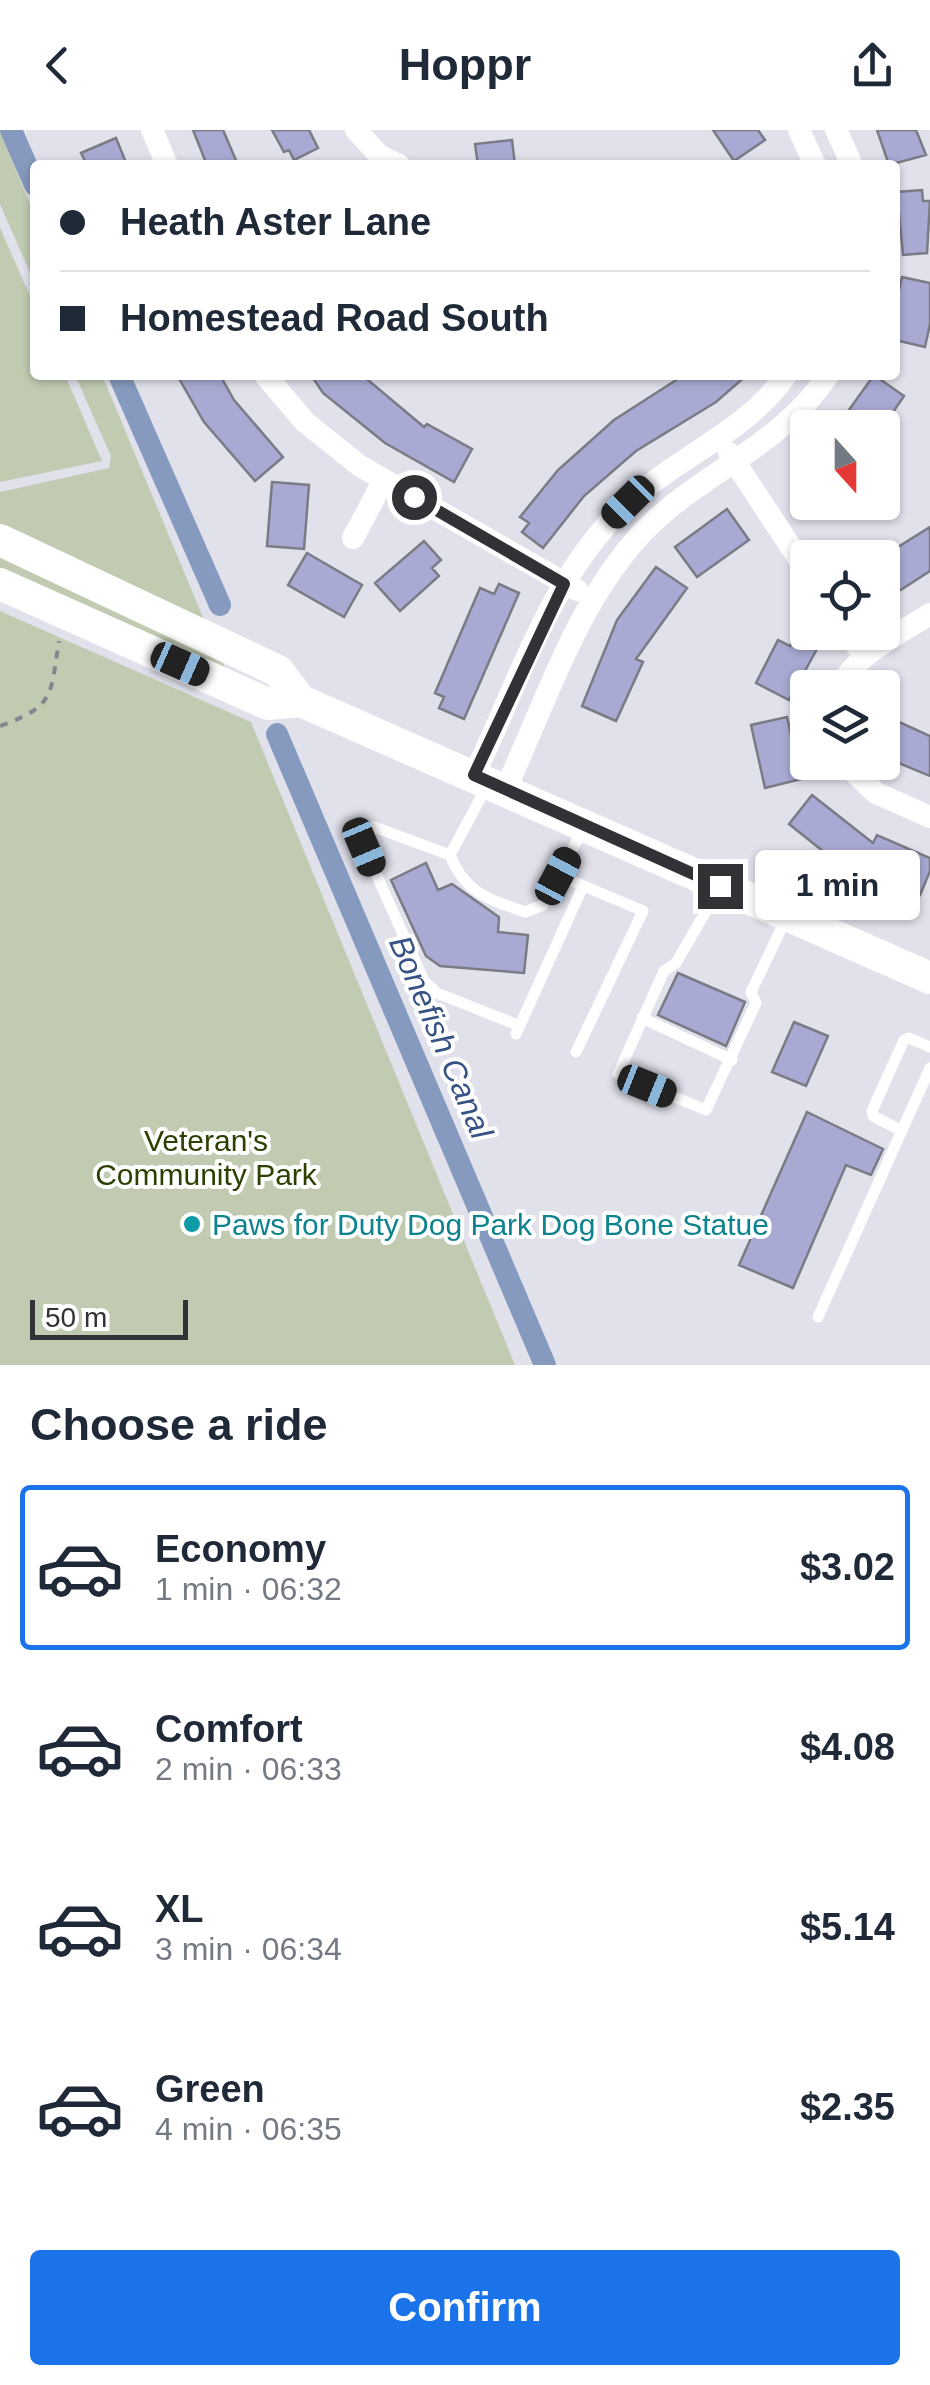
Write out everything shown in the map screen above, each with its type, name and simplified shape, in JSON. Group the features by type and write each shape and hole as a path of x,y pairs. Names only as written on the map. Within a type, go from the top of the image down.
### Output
{"main road":[{"path":"0,540 278,671 301,701"},
{"path":"0,584 268,704 301,701 930,978"}],"street":[{"path":"152,130 165,160"},
{"path":"356,130 388,160"},
{"path":"798,130 813,160"},
{"path":"836,130 850,160"},
{"path":"269,380 305,422 360,466 594,598"},
{"path":"489,782 564,584 583,554 628,502 720,436 760,404 782,380"},
{"path":"489,782 594,598 642,533 797,414 824,380"},
{"path":"720,436 790,546"},
{"path":"354,538 384,480"},
{"path":"850,670 930,614"},
{"path":"859,650 864,657"},
{"path":"862,780 876,793 930,817"}],"lane":[{"path":"450,855 489,782"},
{"path":"583,886 518,1030 437,992 424,981 364,847 374,827 450,855 460,881 491,900 525,912 544,904 584,826"},
{"path":"558,876 643,912 576,1052"},
{"path":"720,886 676,963 664,971 618,1074 706,1110 756,1003 750,992 788,916"},
{"path":"642,1018 732,1060"},
{"path":"902,1131 873,1116 872,1111 904,1040 909,1038 930,1047"},
{"path":"818,1318 930,1068"}],"path":[{"path":"0,726 36,711 50,696 60,632"}],"green space":[{"path":"0,132 30,204 30,273 0,204"},
{"path":"0,228 30,296 30,380 67,380 102,461 0,482"},
{"path":"77,380 104,380 207,627 0,527 0,492 109,468 111,456"},
{"path":"0,553 221,658 227,672 0,571"},
{"name":"Veteran's Community Park","path":"0,611 251,722 515,1365 0,1365"}],"building":[{"path":"193,130 223,130 236,160 205,160"},
{"path":"272,130 309,130 318,148 294,160 289,150 284,152"},
{"path":"713,130 758,130 765,140 733,160"},
{"path":"877,130 916,130 926,155 900,162 887,160"},
{"path":"116,138 125,160 84,160 81,153"},
{"path":"512,140 514,160 477,160 475,144"},
{"path":"922,190 923,201 930,201 927,253 903,255 900,192"},
{"path":"902,277 930,283 930,324 925,347 900,341"},
{"path":"180,380 223,380 234,400 283,457 255,481 204,422"},
{"path":"314,380 368,380 424,427 427,424 472,449 454,482 385,443 323,393"},
{"path":"676,380 741,380 716,402 636,451 584,496 543,548 522,532 529,523 520,517 558,470 614,420"},
{"path":"870,380 881,380 904,396 894,410 849,410"},
{"path":"272,482 309,485 304,549 267,546"},
{"path":"727,509 749,540 697,577 675,547"},
{"path":"930,527 930,571 900,590 900,546"},
{"path":"424,541 441,560 432,568 439,576 400,611 375,583"},
{"path":"307,553 362,585 344,617 288,585"},
{"path":"656,567 687,588 636,659 643,662 616,721 582,706 617,620"},
{"path":"499,584 519,593 464,719 439,708 444,697 435,693 480,588 494,594"},
{"path":"778,640 790,646 790,650 816,650 805,670 790,670 789,700 756,683"},
{"path":"787,717 790,780 797,780 765,788 751,725"},
{"path":"900,722 930,736 930,776 900,764"},
{"path":"812,795 873,843 877,835 930,858 930,871 920,895 842,860 839,864 789,824"},
{"path":"426,863 438,890 452,884 499,917 498,932 528,935 524,973 440,966 426,956 391,880"},
{"path":"678,973 745,1002 726,1046 658,1015"},
{"path":"794,1022 828,1036 806,1086 772,1072"},
{"path":"807,1112 883,1149 871,1175 846,1165 793,1288 739,1265"}],"waterway":[{"name":"Bonefish Canal","path":"11,130 30,174"},
{"name":"Bonefish Canal","path":"121,380 220,605"},
{"name":"Bonefish Canal","path":"277,734 545,1365"}],"place":[{"name":"Paws for Duty Dog Park Dog Bone Statue","path":"192,1224"}],"route":[{"path":"414,497 564,584 474,775 720,886"}]}
